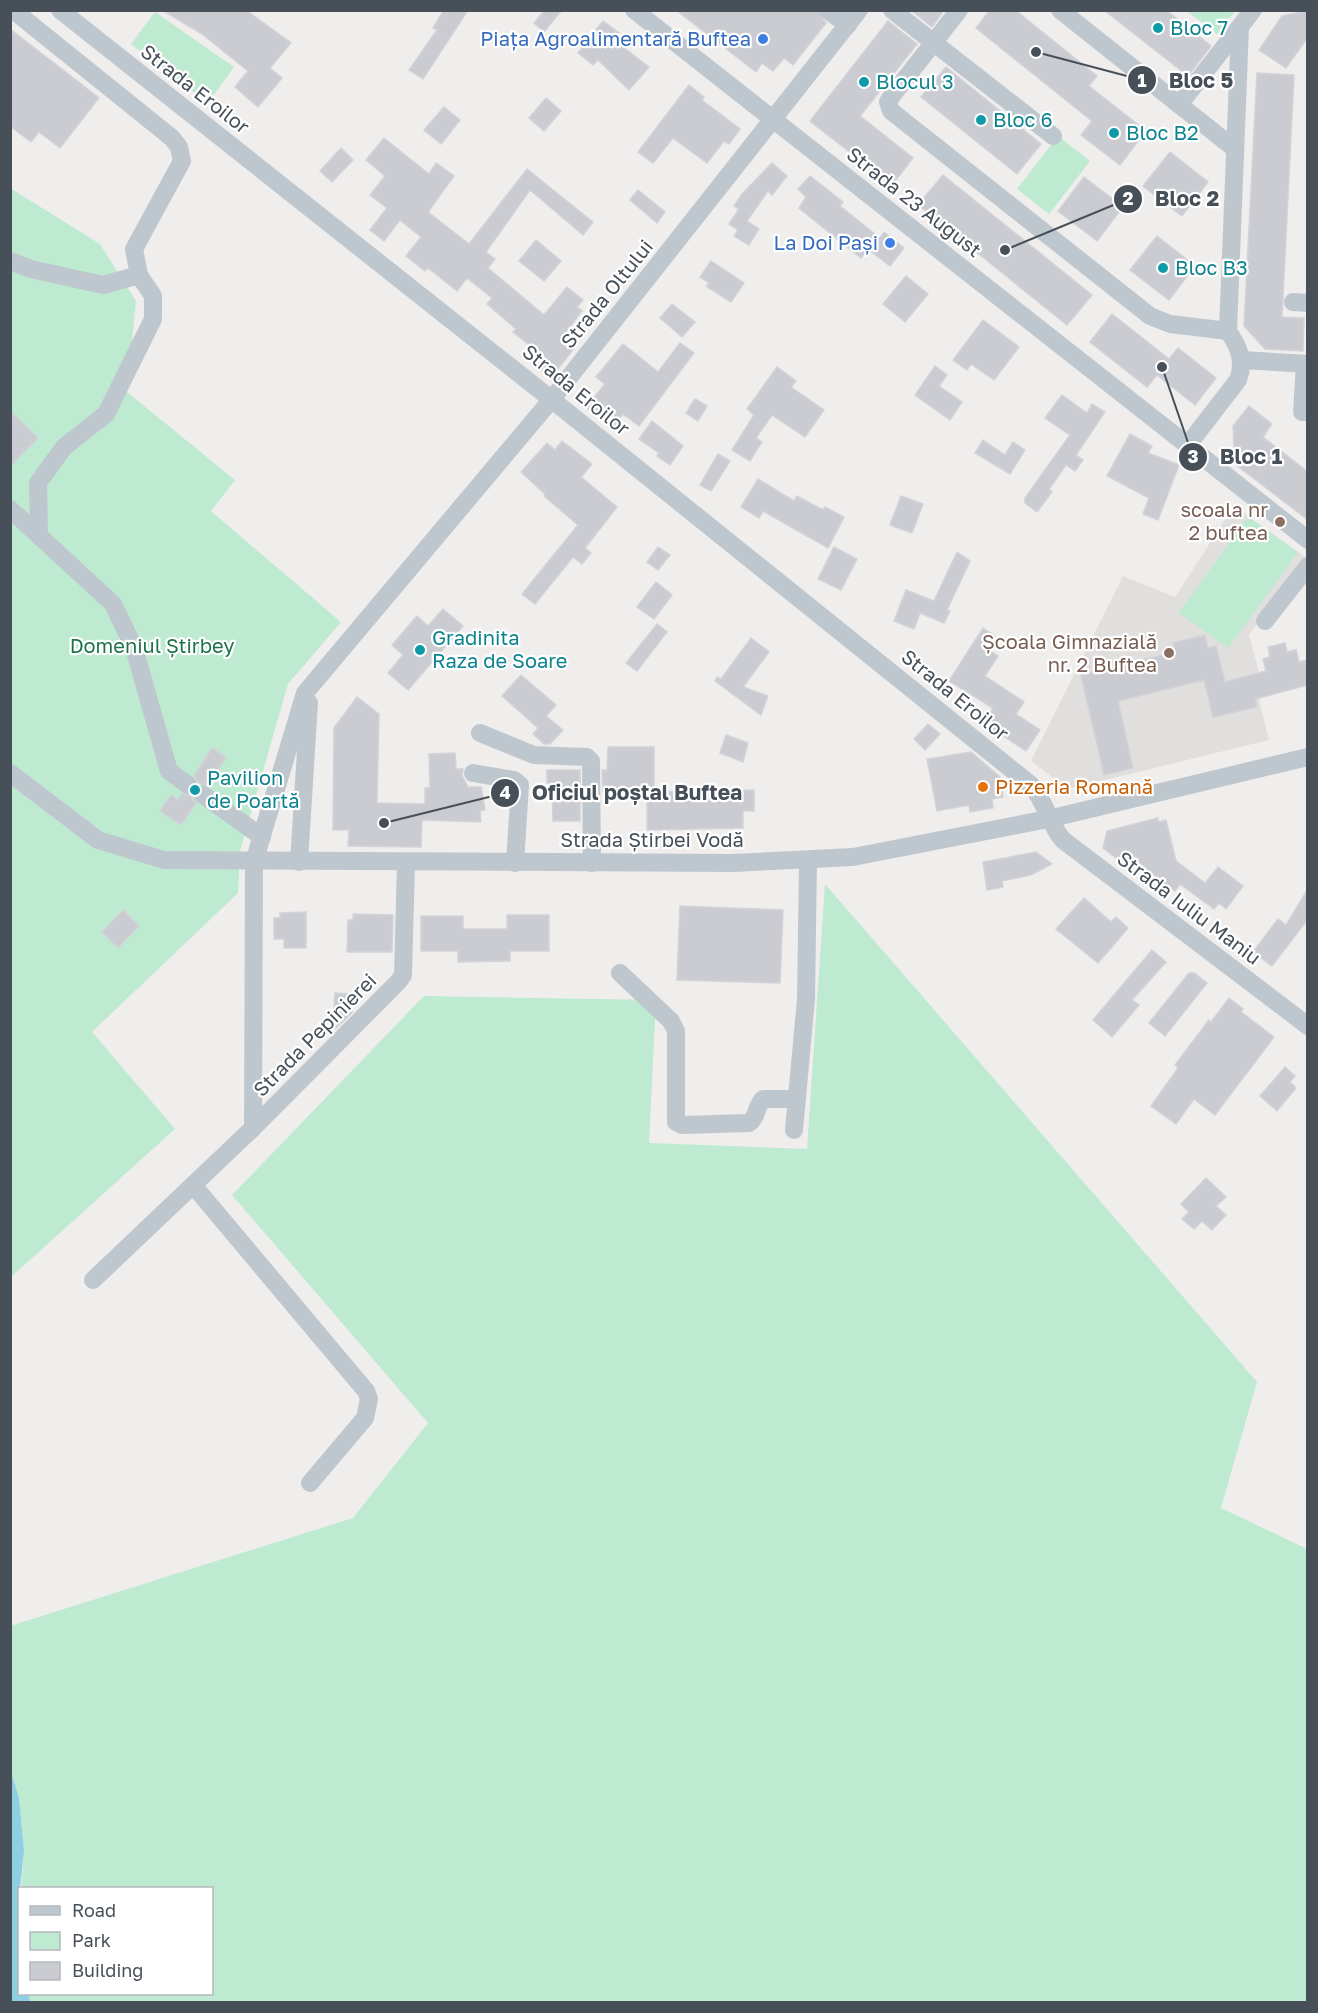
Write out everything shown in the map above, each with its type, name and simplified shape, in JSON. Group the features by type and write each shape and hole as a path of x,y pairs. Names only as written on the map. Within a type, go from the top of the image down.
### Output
{"street":[{"path":"13,10 179,147 182,161 134,249 140,275 153,296 153,319 106,414 64,447 38,483 39,533"},
{"name":"Strada Eroilor","path":"60,10 552,399 1031,785 1045,806 1048,819"},
{"name":"Strada 23 August","path":"634,10 1308,540"},
{"path":"827,10 848,25"},
{"name":"Strada Oltului","path":"254,862 302,700 313,683 552,399 859,10"},
{"path":"892,10 1053,136"},
{"path":"959,10 891,97 888,102 891,111 1150,316 1170,324 1228,331"},
{"path":"1060,10 1235,149"},
{"path":"1179,105 1253,10"},
{"path":"1187,446 1238,380 1241,360 1239,350 1228,331 1240,28"},
{"path":"179,147 206,127"},
{"path":"10,261 31,269 102,285 140,275"},
{"path":"1241,360 1306,364 1302,412 1308,412"},
{"path":"10,509 39,533 113,604 134,648 169,771 262,837"},
{"path":"1265,621 1308,566"},
{"path":"299,862 313,683"},
{"path":"480,732 534,755 587,757 591,761 592,863"},
{"name":"Strada Știrbei Vodă","path":"10,773 81,829 120,849 164,860 515,863 808,861 853,857 906,848 1048,819 1308,757"},
{"path":"473,773 514,780 520,785 515,863"},
{"name":"Strada Iuliu Maniu","path":"1048,819 1063,840 1308,1026"},
{"path":"794,1130 806,999 808,861"},
{"name":"Strada Pepinierei","path":"254,862 254,1128"},
{"name":"Strada Pepinierei","path":"93,1280 254,1128 399,981 403,975 406,862"},
{"path":"620,973 671,1022 676,1031 676,1122 682,1125 750,1123 763,1099 797,1099"},
{"path":"193,1185 366,1391 369,1399 365,1418 310,1482"}],"shaded area":[{"name":"Școala Gimnazială nr. 2 Buftea","path":"1234,506 1305,557 1249,635 1259,672 1253,674 1269,740 1068,789 1031,761 1123,576 1175,597"}],"green space":[{"path":"1187,11 1235,11 1217,34"},
{"path":"155,12 234,67 208,103 131,44"},
{"path":"1058,136 1090,161 1049,214 1017,189"},
{"name":"Domeniul Știrbey","path":"10,188 100,244 136,301 127,392 235,480 211,511 341,622 288,684 240,851 238,893 92,1032 175,1129 11,1277"},
{"path":"1248,517 1298,552 1228,648 1179,613"},
{"path":"825,884 1257,1382 1221,1508 1307,1549 1307,2002 30,2002 29,1995 213,1995 213,1887 21,1887 24,1851 19,1798 10,1768 10,1626 353,1518 428,1423 232,1195 424,996 656,1000 649,1143 807,1149"}],"water":[{"path":"10,1768 19,1798 24,1851 20,1887 18,1887 18,1995 29,1995 30,2002 11,2002"}],"building":[{"path":"162,10 246,10 291,43 270,68 282,78 258,107 235,87 248,71 202,34"},
{"path":"444,10 468,10 423,79 409,70 437,30 433,28"},
{"path":"545,10 562,10 544,32 534,23"},
{"name":"Piața Agroalimentară Buftea","path":"676,10 816,10 826,23 793,65 784,58 773,71 762,63 756,72"},
{"path":"911,10 944,10 932,27"},
{"path":"990,10 1015,10 1097,76 1089,86 1146,131 1120,165 1081,135 1092,121 976,28"},
{"name":"Bloc 7","path":"1104,10 1166,10 1211,46 1188,76"},
{"path":"1308,11 1308,37 1286,68 1259,50 1282,16"},
{"path":"603,21 619,33 614,40 649,67 629,90 598,60 593,65 578,53"},
{"name":"Blocul 3","path":"888,21 917,44 860,116 913,158 892,185 810,121"},
{"path":"10,29 99,98 60,148 39,132 31,142 10,126"},
{"name":"Bloc 6","path":"946,67 1041,144 1017,174 921,97"},
{"path":"1257,73 1294,75 1282,317 1304,318 1303,351 1265,349 1244,326"},
{"path":"689,85 704,97 702,100 740,129 729,144 724,141 707,163 673,138 653,163 638,152"},
{"path":"546,98 561,111 544,131 529,118"},
{"path":"444,107 460,120 441,144 424,130"},
{"path":"384,138 429,174 436,163 454,176 428,212 469,244 527,169 593,222 583,235 530,190 486,252 495,259 488,268 544,315 567,287 583,300 577,307 582,311 563,336 576,346 551,378 537,366 544,357 513,332 516,329 487,304 492,298 467,278 457,291 428,268 425,271 406,256 421,237 400,220 384,241 370,230 387,208 370,195 385,176 366,160"},
{"path":"341,148 353,160 332,182 320,171"},
{"path":"1170,152 1208,182 1182,216 1143,186"},
{"path":"772,163 787,176 772,195 768,191 747,221 759,229 749,245 734,236 738,230 729,224 739,209 734,206 742,194"},
{"path":"943,175 1092,295 1067,325 918,205"},
{"path":"810,176 843,202 840,206 880,238 884,232 904,248 890,266 868,249 861,258 799,208 806,197 798,189"},
{"path":"1084,177 1123,207 1097,241 1058,211"},
{"path":"638,190 665,212 657,223 630,200"},
{"name":"Bloc B3","path":"1157,236 1195,266 1169,300 1130,270"},
{"path":"536,240 561,261 544,281 519,261"},
{"path":"711,261 744,283 731,302 706,286 709,283 700,277"},
{"path":"906,276 928,294 905,322 883,304"},
{"path":"672,304 695,322 682,337 660,318"},
{"path":"1112,314 1169,359 1178,348 1216,378 1195,405 1157,375 1147,387 1090,342"},
{"path":"983,320 1019,347 994,380 971,364 967,370 953,360"},
{"path":"680,343 694,353 639,426 623,414 612,428 586,407 605,384 596,377 623,344 658,372"},
{"path":"935,366 947,375 939,386 962,402 950,420 915,395"},
{"path":"777,367 796,381 791,387 824,410 805,437 772,415 756,438 762,442 750,461 732,450 754,415 747,409"},
{"path":"1062,395 1087,413 1092,404 1105,412 1076,455 1083,460 1075,471 1066,465 1049,489 1052,492 1037,512 1025,503 1025,498 1070,435 1045,418"},
{"path":"695,399 707,406 698,421 686,413"},
{"path":"1249,406 1272,424 1263,437 1308,472 1308,520 1235,464 1233,426"},
{"path":"10,411 38,438 10,466"},
{"path":"652,421 683,446 670,465 657,456 659,453 639,439"},
{"path":"1130,434 1152,446 1148,453 1179,465 1158,520 1143,514 1149,498 1107,476"},
{"path":"983,440 1005,455 1013,442 1025,450 1010,474 975,453"},
{"path":"562,441 592,464 581,477 617,507 585,548 591,553 582,564 573,557 535,604 522,594 578,525 544,496 545,494 521,472 547,443 555,450"},
{"path":"718,454 730,461 711,491 700,485"},
{"path":"758,479 794,501 797,496 823,510 825,507 844,517 828,548 763,511 759,518 741,507"},
{"path":"901,496 923,504 912,533 890,525"},
{"path":"658,547 670,555 658,570 647,562"},
{"path":"834,547 857,559 841,590 818,579"},
{"path":"957,552 970,561 947,610 950,611 944,623 920,613 914,629 894,621 906,590 934,601"},
{"path":"656,582 672,595 654,619 637,607"},
{"name":"Gradinita Raza de Soare","path":"443,609 463,626 408,690 388,673 403,655 392,645 417,616 428,626"},
{"path":"657,624 667,632 637,671 626,663"},
{"path":"983,628 995,636 987,649 998,656 985,676 1024,702 1016,714 1040,730 1026,751 984,723 993,708 949,681"},
{"path":"1205,635 1208,648 1216,646 1225,682 1266,671 1263,659 1270,657 1268,647 1285,643 1287,652 1296,650 1299,662 1308,660 1308,685 1255,699 1257,707 1213,717 1204,680 1118,701 1133,768 1104,775 1081,675 1175,652 1173,643"},
{"path":"751,638 769,652 743,687 768,696 761,715 715,681 717,677 721,679"},
{"path":"521,675 556,705 546,716 563,730 550,744 544,744 533,734 538,728 502,696"},
{"path":"357,697 379,714 377,803 425,804 425,788 430,788 429,754 455,753 456,769 463,769 462,776 468,787 481,787 485,810 480,811 481,822 422,820 421,847 348,846 349,830 333,830 334,728"},
{"path":"928,724 940,734 925,750 914,739"},
{"path":"726,735 748,743 743,762 720,753"},
{"path":"608,747 654,747 654,792 603,791 602,770 607,770"},
{"path":"212,748 226,757 208,785 199,783 194,776"},
{"path":"971,752 1000,777 1003,797 992,799 993,808 970,812 969,805 937,811 927,759"},
{"path":"547,770 580,770 580,821 553,821 552,783 547,783"},
{"path":"754,790 754,811 743,811 743,828 647,830 647,792"},
{"path":"182,794 191,796 196,803 181,825 160,811 171,795 178,800"},
{"path":"1158,818 1158,822 1166,820 1176,861 1205,883 1218,867 1243,886 1226,909 1219,903 1214,909 1180,884 1175,891 1137,862 1131,869 1103,848 1107,831"},
{"path":"1036,852 1052,864 1031,875 1002,881 1003,887 987,890 983,862"},
{"path":"1308,889 1308,919 1272,966 1253,952 1278,919 1286,925"},
{"path":"1084,898 1111,922 1116,917 1128,928 1098,963 1056,929"},
{"path":"680,906 783,910 780,983 677,980"},
{"path":"123,910 139,926 118,948 102,932"},
{"path":"306,912 306,948 284,948 284,939 274,939 274,918 280,918 280,913"},
{"path":"353,914 393,915 392,952 347,952 348,920 353,920"},
{"path":"507,915 549,915 549,951 510,951 510,961 458,962 458,951 421,951 421,916 463,916 463,929 507,929"},
{"path":"1152,950 1166,962 1132,1000 1139,1005 1112,1037 1093,1020"},
{"path":"1189,973 1194,973 1207,983 1165,1036 1149,1023"},
{"path":"335,993 352,994 352,1013 336,1028 333,1028"},
{"path":"1229,998 1243,1009 1241,1012 1274,1037 1215,1115 1194,1099 1176,1124 1151,1106 1178,1068 1175,1065"},
{"path":"1285,1067 1295,1076 1290,1082 1296,1088 1277,1111 1260,1096"},
{"path":"1206,1178 1226,1197 1216,1206 1226,1215 1212,1230 1202,1221 1194,1229 1182,1219 1189,1212 1181,1204"}],"place":[{"name":"Bloc 7","path":"1158,28"},
{"name":"Piața Agroalimentară Buftea","path":"763,39"},
{"name":"Bloc 5","path":"1036,52"},
{"name":"Blocul 3","path":"864,82"},
{"name":"Bloc 6","path":"981,120"},
{"name":"Bloc B2","path":"1114,133"},
{"name":"La Doi Pași","path":"890,243"},
{"name":"Bloc 2","path":"1005,250"},
{"name":"Bloc B3","path":"1163,268"},
{"name":"Bloc 1","path":"1162,367"},
{"name":"scoala nr 2 buftea","path":"1280,522"},
{"name":"Gradinita Raza de Soare","path":"420,650"},
{"name":"Școala Gimnazială nr. 2 Buftea","path":"1169,653"},
{"name":"Pizzeria Romană","path":"983,787"},
{"name":"Pavilion de Poartă","path":"195,790"},
{"name":"Oficiul poștal Buftea","path":"384,823"}]}
